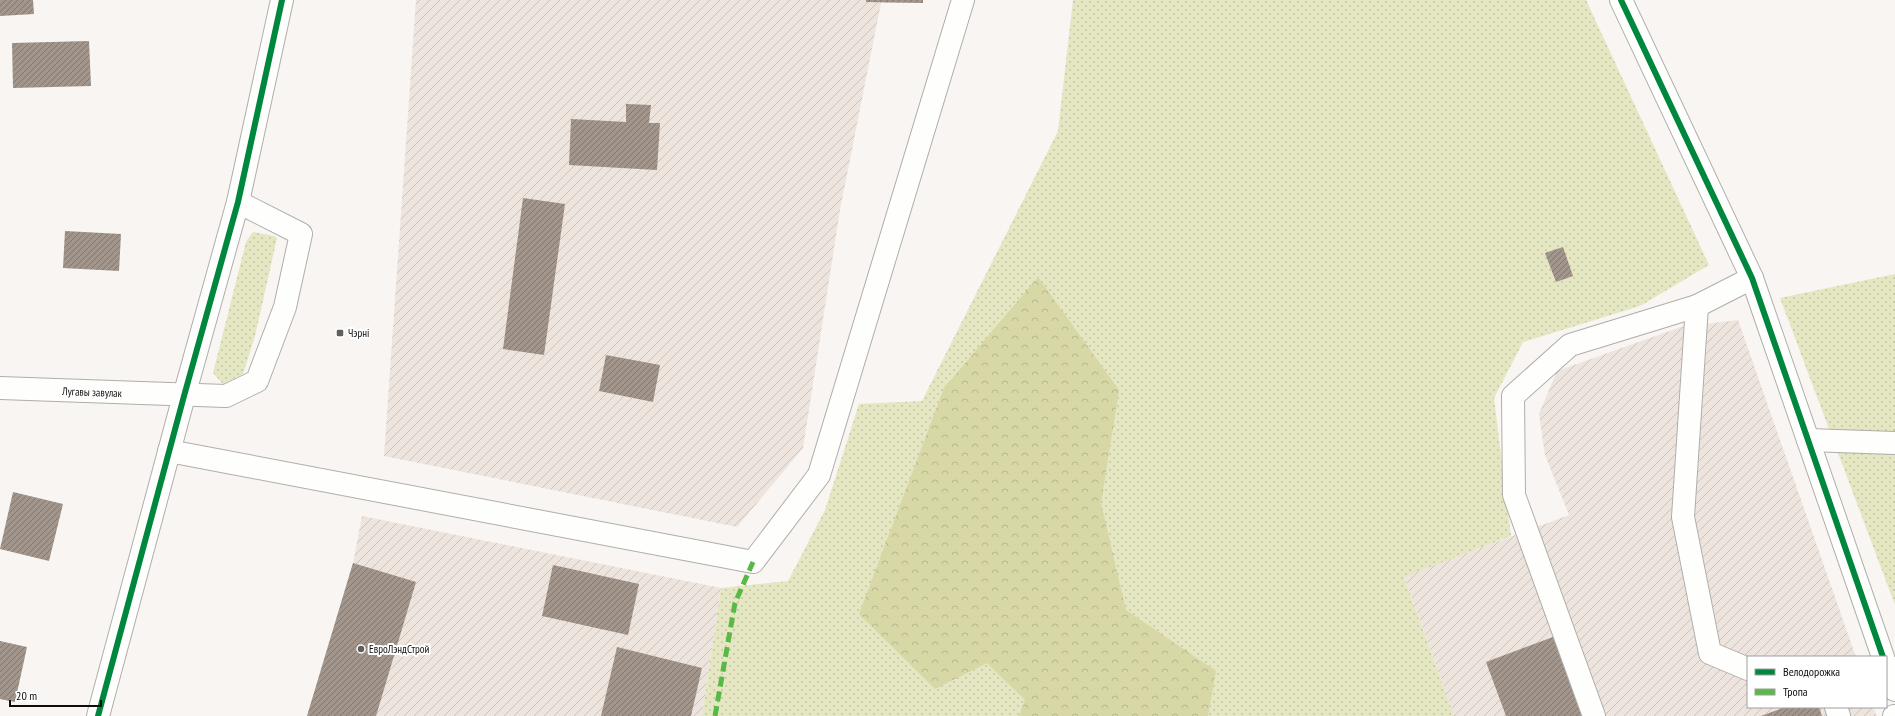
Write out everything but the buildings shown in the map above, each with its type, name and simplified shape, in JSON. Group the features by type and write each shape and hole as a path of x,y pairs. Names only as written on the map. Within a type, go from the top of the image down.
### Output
{"street":[{"path":"98,716 238,202 282,0"},
{"path":"169,451 753,562 819,475 963,0"},
{"path":"1621,0 1752,278 1884,656"},
{"name":"Лугавы завулак","path":"0,388 184,396 226,396 257,382 285,307 301,234 238,202"},
{"path":"1594,716 1514,495 1513,396 1570,345 1698,306 1752,278"},
{"path":"1698,306 1682,517 1710,653 1747,669"},
{"path":"1808,440 1895,443"},
{"path":"1887,667 1895,690"}],"shaded area":[{"path":"416,0 923,0 923,3 881,3 840,210 803,448 737,527 384,456"},
{"path":"1738,320 1856,656 1747,656 1747,708 1873,708 1877,716 1454,716 1404,576 1569,515 1545,455 1539,414 1557,371 1681,327"},
{"name":"ЕвроЛэндСтрой","path":"362,516 721,588 702,716 307,716 353,563"}],"green space":[{"path":"1073,0 1586,0 1709,265 1640,306 1523,342 1494,398 1511,536 1404,577 1454,716 702,716 721,588 788,581 825,510 859,404 922,401 1058,131"},
{"path":"253,232 274,236 277,238 255,336 243,374 223,384 213,373 246,242"},
{"path":"1895,274 1895,605 1780,298"},
{"path":"1038,277 1119,390 1101,503 1126,610 1216,671 1208,716 1019,716 1025,700 987,663 935,689 859,614 944,388"}],"marked path":[{"path":"715,716 735,603 753,562"}],"cycle path":[{"path":"98,716 238,202 282,0"},
{"path":"1621,0 1752,278 1883,656"}],"place":[{"name":"Чэрні","path":"340,333"},
{"name":"ЕвроЛэндСтрой","path":"361,649"}]}
